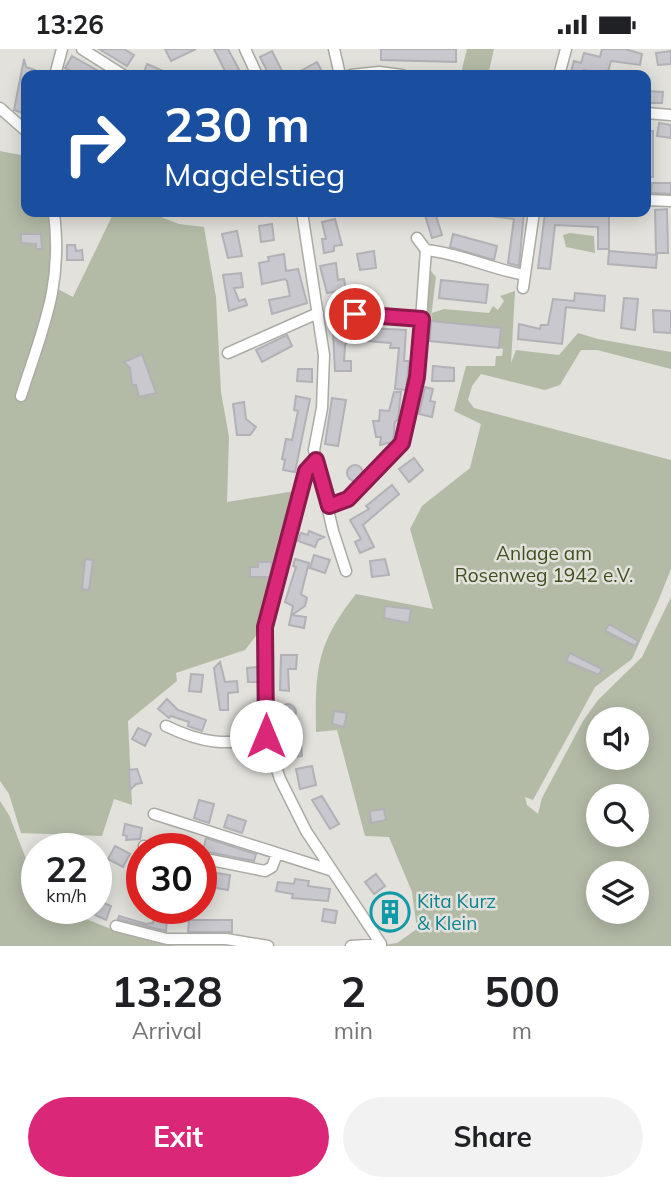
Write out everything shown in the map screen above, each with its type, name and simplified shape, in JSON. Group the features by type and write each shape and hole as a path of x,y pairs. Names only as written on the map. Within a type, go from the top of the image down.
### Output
{"street":[{"path":"56,70 62,49"},
{"path":"82,49 115,70"},
{"path":"245,49 255,70"},
{"path":"334,49 339,70"},
{"path":"560,70 566,49"},
{"path":"0,108 21,127"},
{"path":"651,113 671,114"},
{"path":"651,200 671,201"},
{"path":"21,396 55,291 57,247 54,217"},
{"path":"303,217 318,313 325,381 315,441 316,460 333,531 346,571"},
{"path":"523,288 533,217"},
{"path":"329,506 348,499 402,443 417,377 422,319 426,250 417,238"},
{"path":"426,250 444,251 474,263 525,275"},
{"path":"228,353 318,313"},
{"path":"355,314 422,319"},
{"path":"316,460 309,466 302,482 265,627 266,736 286,791 330,870 381,943 351,946"},
{"path":"166,726 194,739 212,743 247,742 266,736"},
{"path":"154,814 330,870"},
{"path":"217,861 265,870 272,867 277,854"},
{"path":"117,926 167,940 226,939 268,946"}],"green space":[{"path":"467,49 494,49 489,70 462,70"},
{"path":"0,151 21,155 21,217 51,217 54,287 73,297 112,217 161,217 179,224 204,227 216,297 221,392 229,437 227,502 295,491 259,632 245,650 176,673 177,681 128,721 132,805 114,799 103,833 21,833 9,794 0,781"},
{"path":"570,233 594,236 595,253 566,247 563,235"},
{"path":"427,266 436,277 428,342 423,341"},
{"name":"Anlage am Rosenweg 1942 e.V.","path":"515,291 511,363 516,350 559,355 578,333 671,352 671,369 597,350 581,350 560,385 545,390 481,374 472,386 468,400 474,408 671,460 671,569 659,599 632,659 595,687 533,800 525,797 527,805 538,814 542,798 586,717 586,770 649,770 649,707 593,707 642,657 671,597 671,946 376,946 397,943 417,929 412,892 389,837 365,836 337,730 316,732 316,692 321,659 333,628 356,594 433,609 410,529 422,506 470,468 481,424 454,411 466,366 495,366 496,356 502,356 503,349 499,348 501,328 491,327 490,330 484,326 461,327 461,324 431,321 432,313 444,309 489,313 493,306 498,310 504,301 500,296"},
{"path":"0,801 9,815 21,846 21,924 99,924 176,946 0,946"}],"building":[{"path":"99,49 124,49 134,55 127,66"},
{"path":"165,49 196,49 171,61"},
{"path":"214,49 228,49 239,70 224,70"},
{"path":"381,49 456,49 456,62 381,60"},
{"path":"602,49 625,49 642,54 640,65 611,61 608,70 571,70 574,61 581,63 584,53 600,57"},
{"path":"272,51 282,70 266,70 260,57"},
{"path":"671,51 671,64 658,65 656,53"},
{"path":"72,56 96,70 69,70 65,68"},
{"path":"24,59 26,67 35,70 22,70"},
{"path":"317,62 321,70 302,70"},
{"path":"147,64 161,70 145,70"},
{"path":"21,74 21,112 14,110"},
{"path":"651,91 663,92 662,103 651,103"},
{"path":"659,123 671,125 671,138 657,136"},
{"path":"651,131 653,131 651,177"},
{"path":"652,183 671,183 671,194 651,193"},
{"path":"667,209 668,253 656,253 655,210"},
{"path":"426,217 437,217 442,235 432,238"},
{"path":"498,217 524,217 519,266 508,263 514,219"},
{"path":"544,217 609,217 609,249 598,249 598,227 555,225 550,269 538,268"},
{"path":"335,219 342,245 334,246 334,251 324,253 322,239 326,239 322,222"},
{"path":"272,224 274,240 261,242 259,226"},
{"path":"237,231 242,256 228,258 222,234"},
{"path":"21,234 41,234 42,249 36,249 36,244 21,243"},
{"path":"453,234 497,246 494,260 450,247"},
{"path":"67,245 75,245 76,251 82,250 83,260 67,260"},
{"path":"374,251 376,268 360,270 357,254"},
{"path":"609,251 657,255 656,268 608,264"},
{"path":"284,254 286,271 298,269 307,303 272,314 269,300 290,296 287,281 285,279 262,284 259,263 269,261 268,257"},
{"path":"336,263 338,280 344,279 346,290 327,293 320,266"},
{"path":"241,273 243,287 234,288 239,301 245,299 247,305 229,311 223,275"},
{"path":"441,280 488,285 486,303 439,298"},
{"path":"575,293 605,296 604,311 566,307 562,344 518,339 519,324 540,329 541,325 548,325 553,299 574,301"},
{"path":"624,298 638,299 635,330 621,328"},
{"path":"653,310 671,311 671,333 654,332"},
{"path":"431,321 501,328 499,348 430,341"},
{"path":"368,328 406,330 404,361 409,361 406,390 395,389 399,348 390,348 391,343 367,341"},
{"path":"350,329 352,340 347,341 345,346 344,361 351,361 351,371 335,371 333,332"},
{"path":"287,335 292,346 262,362 256,350"},
{"path":"142,354 156,393 139,397 136,385 132,385 130,368 124,362"},
{"path":"433,366 454,368 454,381 432,381"},
{"path":"298,369 312,369 312,382 297,381"},
{"path":"425,387 433,389 430,401 435,402 432,417 419,414"},
{"path":"394,392 401,392 393,442 380,445 381,437 376,437 373,421 379,421 380,410 389,411"},
{"path":"296,396 310,399 295,472 283,470 285,460 282,459 286,439 292,440 298,411 294,410"},
{"path":"332,398 346,400 338,446 325,444"},
{"path":"244,402 246,419 256,427 250,435 237,435 233,404"},
{"path":"414,458 423,470 409,482 399,469"},
{"path":"355,465 361,467 361,479 355,481 349,479 347,473 349,467"},
{"path":"392,485 399,494 363,525 374,547 360,553 355,542 361,539 350,520 369,509 366,506"},
{"path":"309,531 324,537 318,540 315,547 298,541 301,533 308,535"},
{"path":"314,555 330,560 325,573 310,568"},
{"path":"85,559 93,560 89,590 82,589"},
{"path":"295,559 309,563 301,594 307,598 305,606 292,615 306,617 304,628 289,625 293,606 285,602 296,567 293,566"},
{"path":"385,559 389,575 372,577 370,561"},
{"path":"258,562 272,562 270,577 250,577 250,567 258,567"},
{"path":"385,606 411,609 409,623 384,618"},
{"path":"609,624 638,641 635,646 605,631"},
{"path":"570,653 602,669 599,675 566,661"},
{"path":"281,655 297,655 296,669 288,669 289,691 280,690"},
{"path":"220,662 225,682 237,681 238,692 228,693 228,710 220,710 214,668"},
{"path":"258,667 258,682 248,682 247,668"},
{"path":"191,674 203,675 201,692 189,691"},
{"path":"167,699 178,710 206,720 202,731 188,726 189,722 171,716 169,718 158,709"},
{"path":"288,704 294,706 294,718 288,720 282,718 280,712 282,706"},
{"path":"334,711 347,713 344,727 332,724"},
{"path":"138,728 151,734 145,746 132,739"},
{"path":"300,736 302,756 287,758 285,738"},
{"path":"312,766 316,785 300,789 296,769"},
{"path":"137,769 142,783 136,784 130,790 129,770"},
{"path":"322,796 339,824 330,829 312,800"},
{"path":"199,800 214,804 209,823 194,818"},
{"path":"384,809 386,820 371,823 370,811"},
{"path":"228,815 246,821 242,833 224,827"},
{"path":"125,824 142,828 141,833 123,835"},
{"path":"217,842 256,854 254,861 217,854"},
{"path":"115,846 126,852 123,867 112,861"},
{"path":"217,873 230,875 228,890 217,888"},
{"path":"376,874 385,886 374,894 365,882"},
{"path":"295,879 309,881 308,886 330,889 328,901 292,898 293,894 276,891 278,882 294,884"},
{"name":"Kita Kurz & Klein","path":"391,900 402,916 390,924 379,908"},
{"path":"324,909 337,911 335,923 322,921"},
{"path":"217,920 232,920 232,932 188,932 189,924 217,924"},
{"path":"138,924 167,924 166,931"}],"place":[{"name":"Kita Kurz & Klein","path":"390,912"}],"route":[{"path":"266,736 265,627 306,471 316,460 329,506 343,502 397,451 406,432 417,377 422,319 355,314"}]}
